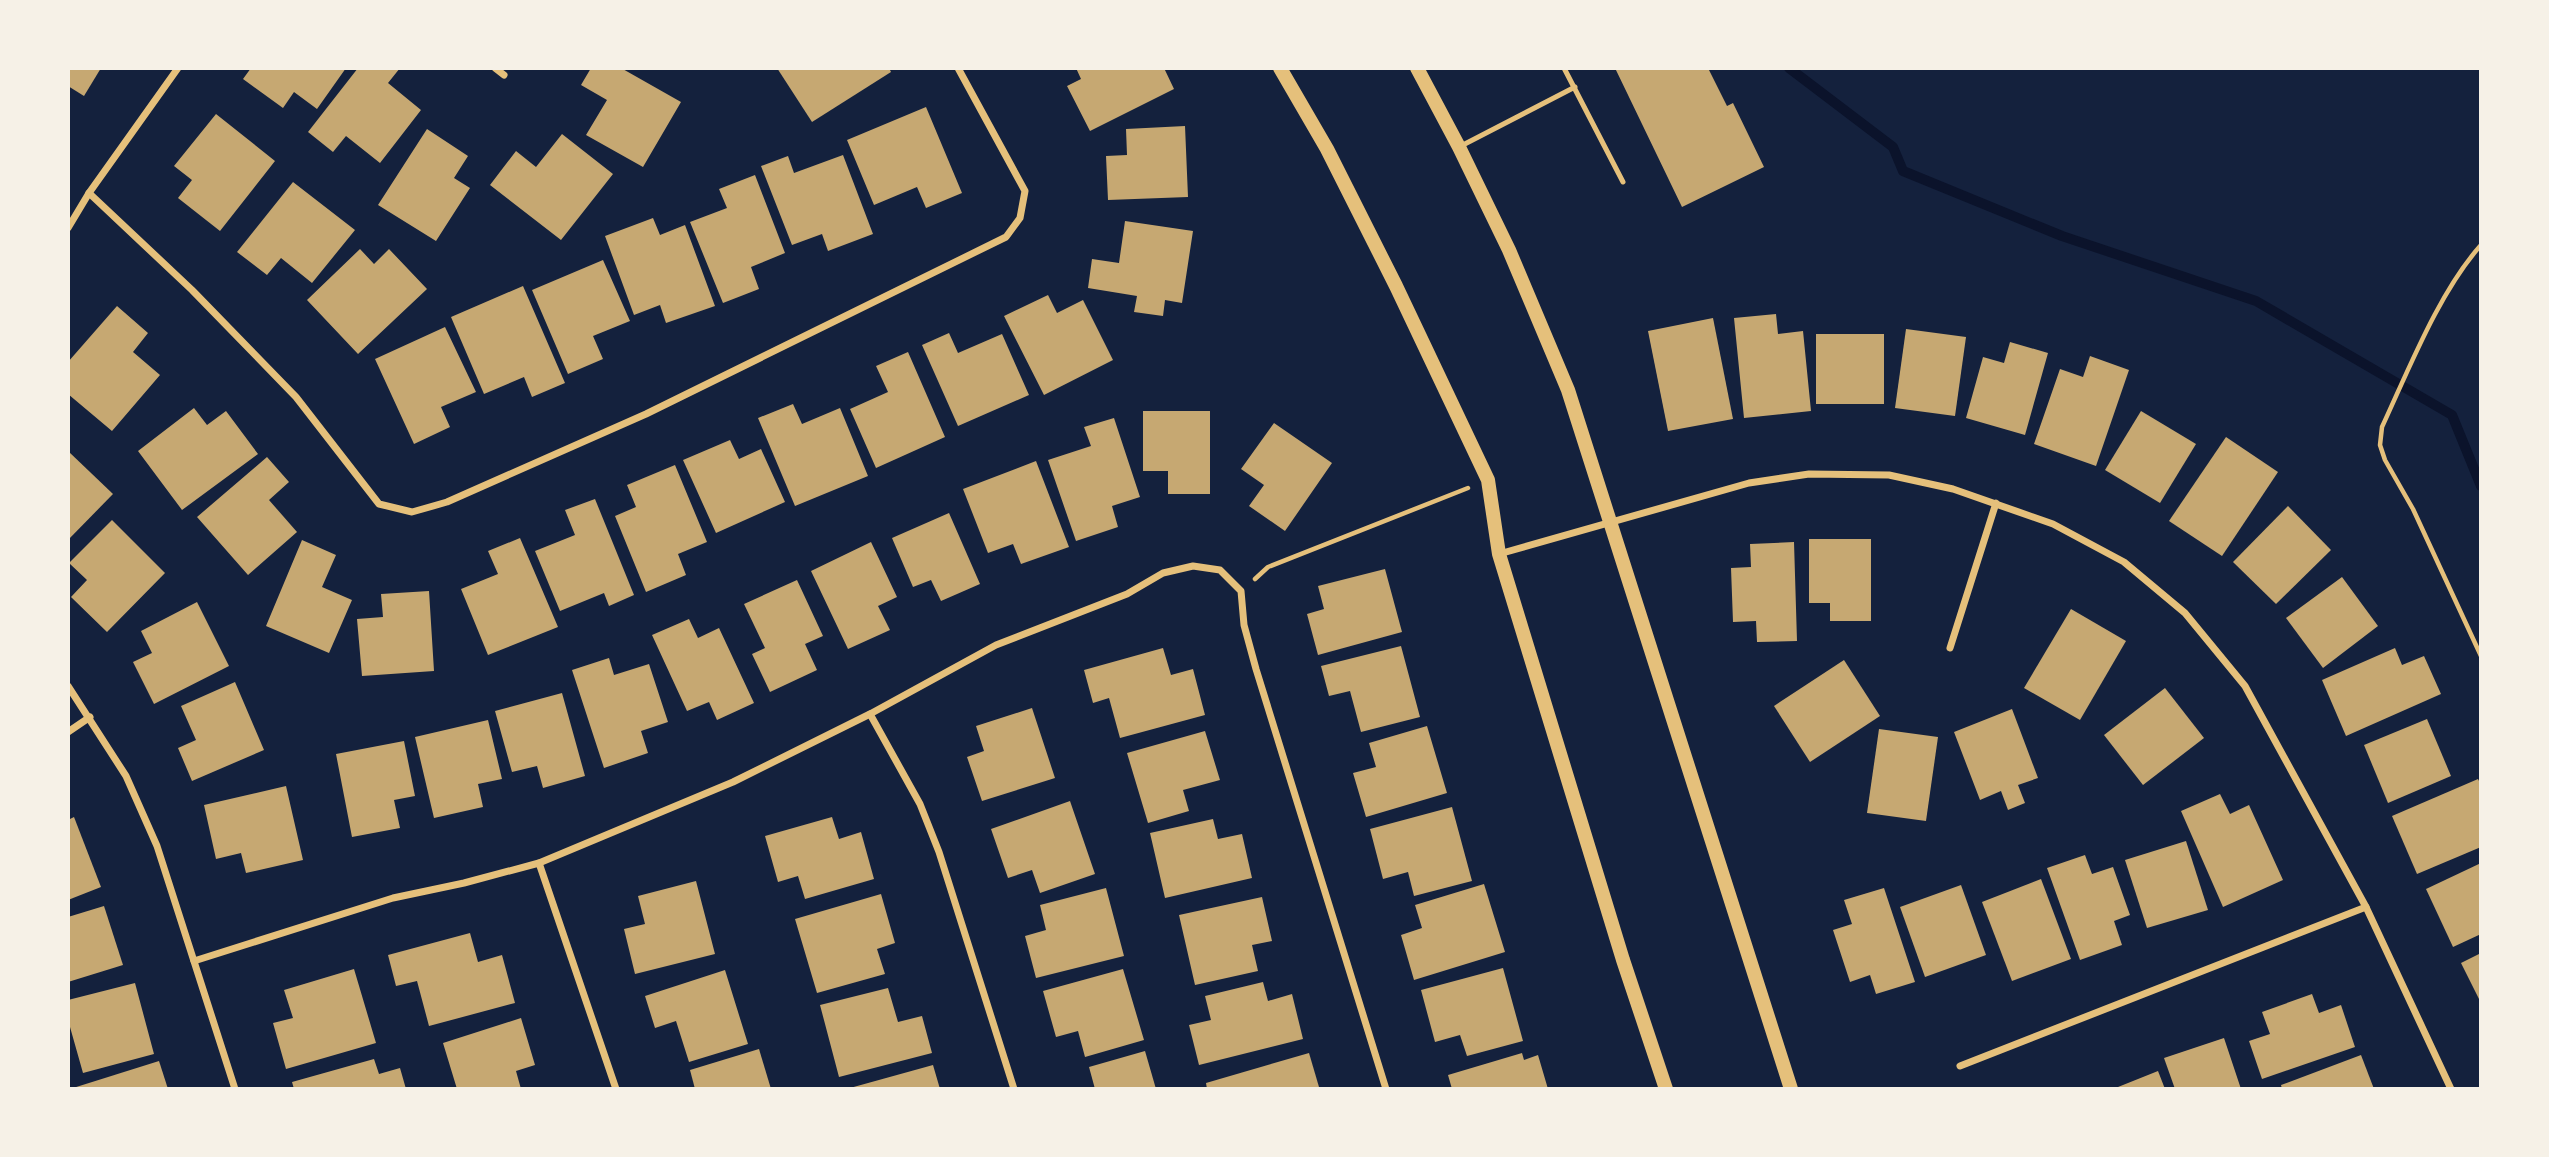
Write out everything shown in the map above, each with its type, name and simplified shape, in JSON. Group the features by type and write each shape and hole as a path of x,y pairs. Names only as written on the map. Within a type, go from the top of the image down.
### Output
{"main road":[{"path":"1280,68 1328,149 1488,481 1499,554 1619,947 1666,1089"},
{"path":"1417,68 1509,250 1569,390 1791,1089"}],"street":[{"path":"68,228 89,193 178,68"},
{"path":"495,68 504,75"},
{"path":"89,193 192,290 296,397 379,504 412,512 447,502 646,414 1006,237 1020,218 1025,191 958,68"},
{"path":"1499,554 1749,483 1809,474 1889,475 1953,489 2053,524 2124,562 2185,613 2245,686 2366,907 2451,1089"},
{"path":"1950,648 1996,503"},
{"path":"194,961 393,898 539,863 733,782 870,714 996,645 1127,594 1163,573 1193,566 1220,570 1241,590 1244,625 1255,668 1386,1089"},
{"path":"68,686 126,776 152,834 235,1089"},
{"path":"870,714 919,804 939,852 1014,1089"},
{"path":"68,732 90,717"},
{"path":"539,863 616,1089"},
{"path":"1960,1066 2366,907"}],"lane":[{"path":"1564,68 1623,182"},
{"path":"1459,147 1575,87"}],"path":[{"path":"2481,245 2460,270 2446,295 2382,427 2380,445 2385,460 2413,509 2481,656"},
{"path":"1241,590 1268,567 1488,481"}],"building":[{"path":"68,68 101,68 84,96 68,86"},
{"path":"251,68 346,68 317,109 294,92 283,108 243,79"},
{"path":"358,68 400,68 388,83 421,110 380,163 346,136 333,152 308,132"},
{"path":"591,68 621,68 681,102 643,167 586,135 607,100 581,85"},
{"path":"777,68 889,68 891,72 812,122"},
{"path":"1076,68 1164,68 1174,89 1090,131 1067,86 1081,79"},
{"path":"1615,68 1708,68 1727,106 1733,103 1764,167 1682,207"},
{"path":"926,107 962,193 926,208 917,187 874,205 847,140"},
{"path":"216,114 275,161 220,231 178,198 192,180 174,166"},
{"path":"1185,126 1188,197 1108,200 1106,156 1127,155 1126,129"},
{"path":"427,129 468,156 454,178 470,188 436,241 378,205"},
{"path":"562,134 613,174 561,240 490,185 516,151 536,167"},
{"path":"843,155 873,234 828,251 822,234 792,245 761,166 788,156 794,173"},
{"path":"755,175 785,253 751,267 759,289 723,303 690,222 727,208 719,189"},
{"path":"293,182 355,230 312,283 281,258 267,275 237,252"},
{"path":"653,218 660,235 685,225 715,306 666,323 660,305 634,315 605,236"},
{"path":"1125,221 1193,231 1182,303 1165,300 1163,316 1134,312 1137,296 1088,288 1092,259 1119,263"},
{"path":"360,249 374,264 389,249 427,289 358,354 307,300"},
{"path":"603,260 630,321 593,336 603,359 568,374 532,290"},
{"path":"523,286 565,383 532,397 524,377 484,394 451,317"},
{"path":"1048,295 1057,313 1083,300 1113,360 1044,395 1004,316"},
{"path":"117,306 148,333 133,352 160,375 112,431 68,394 68,362"},
{"path":"1776,314 1778,334 1803,331 1811,411 1744,418 1734,318"},
{"path":"1713,318 1733,419 1668,431 1648,331"},
{"path":"445,327 476,392 441,407 450,427 414,444 375,359"},
{"path":"1906,329 1966,337 1955,416 1895,408"},
{"path":"949,333 958,353 1002,334 1029,395 958,426 922,345"},
{"path":"1816,334 1884,334 1884,404 1816,404"},
{"path":"2010,342 2048,353 2025,435 1966,418 1983,357 2004,363"},
{"path":"908,352 945,437 876,468 850,409 888,392 876,366"},
{"path":"2090,356 2129,370 2096,466 2034,444 2060,369 2083,377"},
{"path":"793,404 802,424 840,408 868,476 795,506 758,418"},
{"path":"194,408 207,425 226,411 258,454 182,510 138,451"},
{"path":"1143,411 1210,411 1210,494 1168,494 1168,471 1143,471"},
{"path":"2141,411 2196,444 2160,503 2105,470"},
{"path":"1114,418 1140,497 1112,506 1118,527 1076,541 1048,460 1091,446 1084,427"},
{"path":"1274,423 1332,463 1285,531 1249,506 1264,485 1241,469"},
{"path":"2226,437 2278,472 2222,556 2169,521"},
{"path":"730,440 739,459 761,449 785,502 716,533 683,460"},
{"path":"68,451 113,494 68,540"},
{"path":"267,457 289,482 269,500 297,532 248,575 197,517"},
{"path":"1036,461 1069,547 1021,564 1013,544 988,553 963,489"},
{"path":"675,465 707,542 678,554 686,575 646,592 615,516 636,507 627,485"},
{"path":"595,499 634,595 609,606 604,593 560,611 535,551 575,535 565,510"},
{"path":"2288,506 2331,550 2276,604 2233,562"},
{"path":"949,513 980,584 941,601 931,580 913,587 892,538"},
{"path":"112,520 165,573 107,632 71,597 87,580 69,563"},
{"path":"520,538 558,627 488,655 461,589 498,574 488,551"},
{"path":"1809,539 1871,539 1871,621 1830,621 1830,603 1809,603"},
{"path":"302,540 336,555 322,587 352,600 329,653 266,626"},
{"path":"871,542 897,597 878,606 890,630 848,649 811,571"},
{"path":"1794,542 1797,641 1757,642 1756,621 1733,622 1731,568 1751,567 1750,544"},
{"path":"1385,569 1402,632 1318,655 1307,614 1324,609 1318,586"},
{"path":"2342,577 2378,626 2323,668 2286,618"},
{"path":"797,580 823,636 805,644 817,670 770,692 752,654 765,648 744,604"},
{"path":"429,591 434,671 362,676 357,619 383,617 381,594"},
{"path":"197,602 229,666 154,704 133,662 152,653 141,631"},
{"path":"2071,609 2126,641 2080,720 2024,688"},
{"path":"689,619 698,638 719,628 754,703 717,720 709,702 687,711 652,635"},
{"path":"1401,646 1420,717 1361,732 1350,691 1329,696 1321,666"},
{"path":"1163,648 1171,675 1193,669 1205,715 1120,738 1109,698 1093,703 1084,670"},
{"path":"2395,648 2402,665 2424,656 2441,694 2346,736 2322,680"},
{"path":"609,658 614,675 649,664 668,722 641,731 648,753 604,768 572,670"},
{"path":"1844,660 1880,716 1810,762 1774,706"},
{"path":"235,682 264,750 192,781 178,748 196,740 181,706"},
{"path":"2165,688 2204,738 2143,785 2104,735"},
{"path":"562,693 585,776 543,788 537,766 512,772 495,711"},
{"path":"1032,708 1055,778 982,801 967,757 984,751 976,726"},
{"path":"2012,709 2038,778 2018,785 2025,803 2008,810 2001,791 1980,800 1954,732"},
{"path":"2427,719 2451,776 2388,803 2364,745"},
{"path":"488,720 502,779 478,784 483,807 434,818 415,737"},
{"path":"1427,726 1447,793 1366,817 1353,773 1376,767 1369,743"},
{"path":"1879,729 1938,737 1926,821 1867,813"},
{"path":"1205,731 1220,780 1183,790 1189,811 1148,823 1127,753"},
{"path":"404,741 415,796 394,800 400,828 352,837 336,754"},
{"path":"2478,779 2481,785 2481,847 2417,874 2392,816"},
{"path":"286,786 303,860 246,873 241,853 216,859 204,805"},
{"path":"2220,794 2230,814 2249,805 2283,880 2223,907 2181,811"},
{"path":"1070,801 1095,874 1040,893 1032,870 1008,878 991,829"},
{"path":"1452,807 1472,881 1414,896 1408,872 1383,879 1370,829"},
{"path":"74,817 101,887 68,900 68,820"},
{"path":"832,817 839,839 861,832 874,879 805,899 798,876 778,882 765,836"},
{"path":"1213,819 1218,839 1242,834 1252,878 1165,898 1150,833"},
{"path":"2186,841 2208,910 2147,928 2125,860"},
{"path":"2085,855 2092,874 2113,867 2130,915 2114,921 2122,945 2080,960 2047,868"},
{"path":"2481,863 2481,934 2453,947 2426,889"},
{"path":"2041,879 2071,959 2012,981 1982,902"},
{"path":"696,881 715,954 635,974 624,929 645,924 638,896"},
{"path":"1484,884 1505,952 1414,980 1401,935 1422,928 1415,905"},
{"path":"1961,885 1986,955 1925,977 1900,907"},
{"path":"1106,888 1124,956 1036,978 1025,936 1046,930 1040,905"},
{"path":"1884,888 1915,982 1876,994 1870,975 1850,982 1833,930 1852,924 1844,900"},
{"path":"881,894 895,943 877,949 885,974 817,993 795,919"},
{"path":"1262,897 1272,941 1252,945 1258,971 1195,985 1179,915"},
{"path":"104,906 123,965 68,982 68,917"},
{"path":"470,933 478,962 502,955 515,1003 429,1026 417,981 396,986 388,955"},
{"path":"2481,953 2481,1003 2461,963"},
{"path":"1503,968 1523,1041 1467,1056 1460,1035 1435,1042 1421,990"},
{"path":"354,969 376,1043 286,1069 273,1023 293,1018 284,990"},
{"path":"1123,969 1144,1040 1085,1057 1078,1031 1056,1037 1043,991"},
{"path":"725,970 748,1044 689,1062 676,1021 655,1028 645,996"},
{"path":"1263,982 1268,1001 1292,994 1303,1039 1199,1065 1189,1025 1211,1020 1205,996"},
{"path":"135,983 154,1054 83,1073 70,1027 68,1028 68,1000"},
{"path":"888,988 898,1022 922,1016 932,1053 839,1077 820,1005"},
{"path":"2312,994 2319,1013 2341,1005 2355,1047 2262,1079 2249,1041 2270,1034 2262,1012"},
{"path":"521,1018 535,1065 516,1071 521,1089 457,1089 443,1043"},
{"path":"2224,1038 2241,1089 2175,1089 2164,1058"},
{"path":"759,1049 771,1089 695,1089 690,1070"},
{"path":"1145,1051 1156,1089 1095,1089 1089,1067"},
{"path":"1309,1053 1319,1087 1207,1089 1206,1083"},
{"path":"1522,1053 1524,1060 1538,1055 1548,1089 1452,1089 1448,1075"},
{"path":"2361,1055 2374,1089 2282,1089 2281,1085"},
{"path":"374,1059 379,1074 400,1068 406,1089 294,1089 292,1082"},
{"path":"159,1061 168,1089 73,1089 73,1088"},
{"path":"933,1065 940,1089 850,1089 850,1088"},
{"path":"2158,1071 2165,1089 2113,1089"}],"waterway":[{"path":"1789,68 1893,147 1903,171 2062,236 2256,301 2452,415 2481,486"}]}
